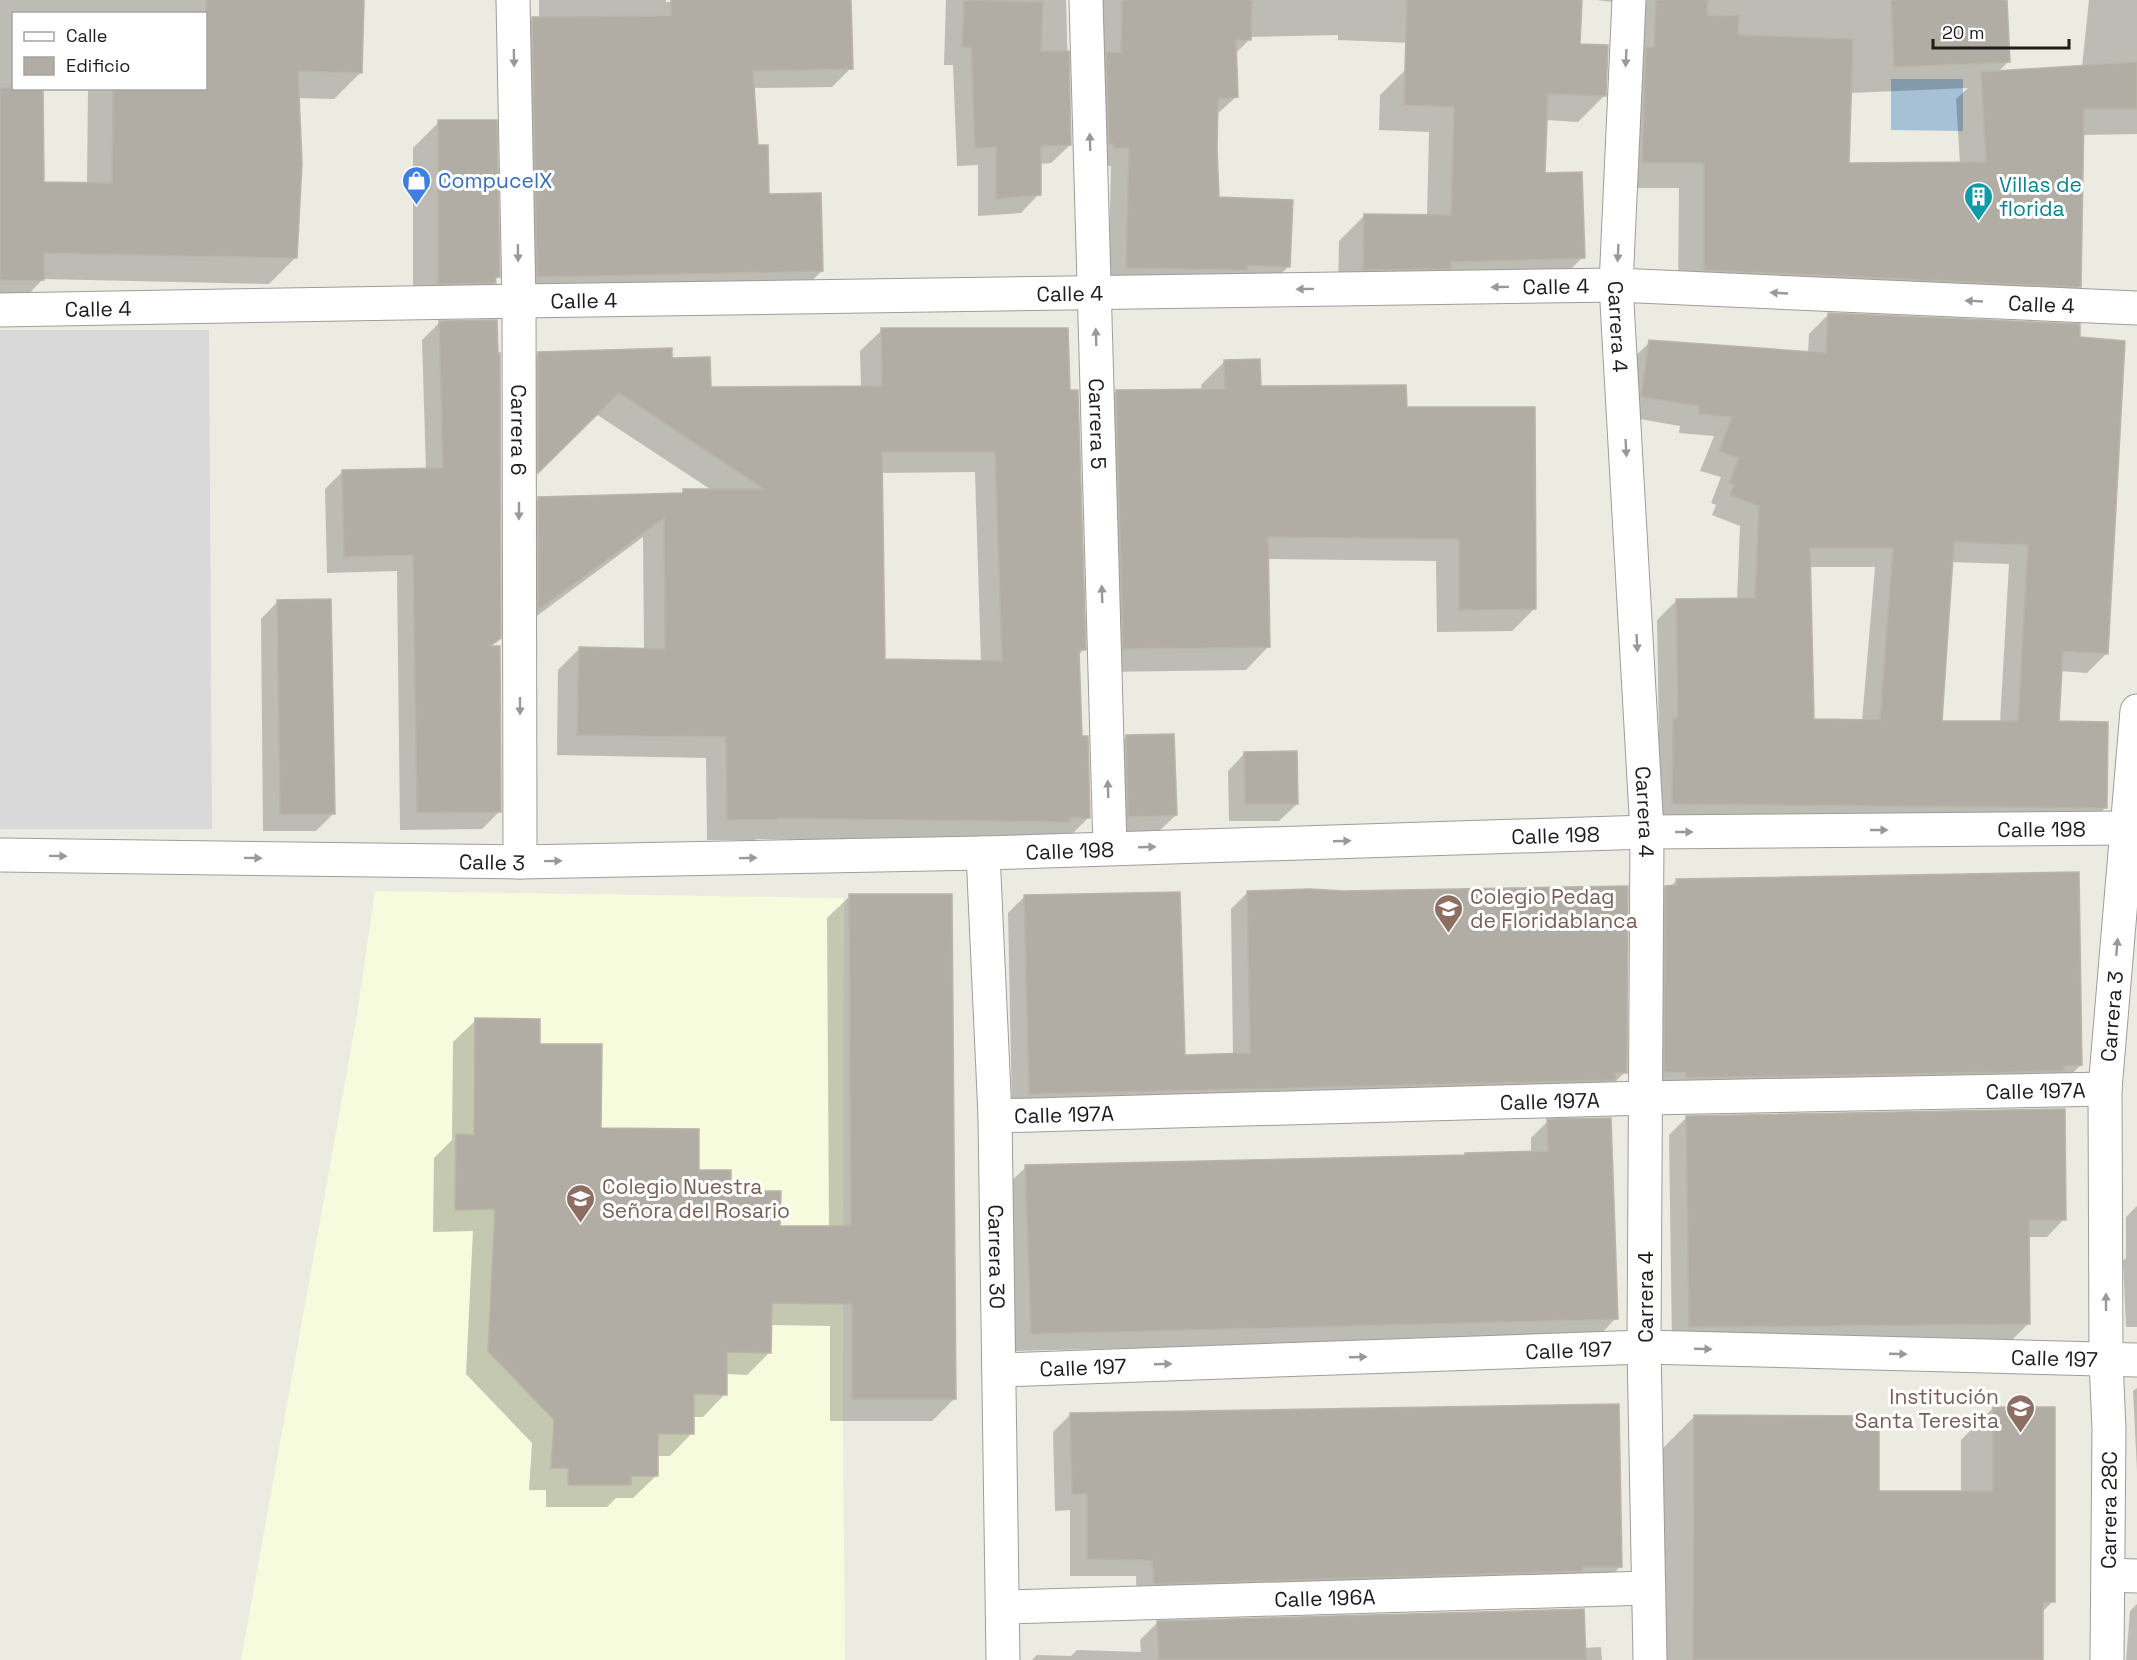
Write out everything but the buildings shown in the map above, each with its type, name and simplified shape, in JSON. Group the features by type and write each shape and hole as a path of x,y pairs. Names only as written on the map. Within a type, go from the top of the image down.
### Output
{"street":[{"name":"Carrera 6","path":"513,0 519,301 520,862"},
{"name":"Carrera 5","path":"1086,0 1110,848"},
{"name":"Carrera 4","path":"1629,0 1616,285 1647,832 1644,1347 1650,1660"},
{"name":"Calle 4","path":"0,310 1616,285 2137,308"},
{"name":"Carrera 3","path":"2122,1360 2105,1089 2137,711"},
{"name":"Calle 198","path":"984,853 1647,832 2128,828"},
{"name":"Calle 3","path":"0,855 520,862 984,853"},
{"name":"Carrera 30","path":"984,853 995,1116 1003,1660"},
{"name":"Calle 197A","path":"995,1116 1646,1098 2105,1089"},
{"name":"Calle 197","path":"999,1370 1644,1347 2122,1360"},
{"name":"Carrera 28C","path":"2107,1660 2123,1576 2109,1429 2122,1360"},
{"name":"Calle 196A","path":"1004,1607 1648,1588"}],"shaded area":[{"path":"0,330 209,330 212,829 0,829"},
{"name":"Colegio Nuestra Señora del Rosario","path":"375,891 844,898 845,1660 241,1660 356,1021"}],"water":[{"path":"1891,79 1963,79 1963,131 1891,130"}],"place":[{"name":"CompucelX","path":"417,206"},
{"name":"Villas de florida","path":"1978,222"},
{"name":"Colegio Pedag de Floridablanca","path":"1449,934"},
{"name":"Colegio Nuestra Señora del Rosario","path":"581,1224"},
{"name":"Institución Santa Teresita","path":"2020,1434"}]}
